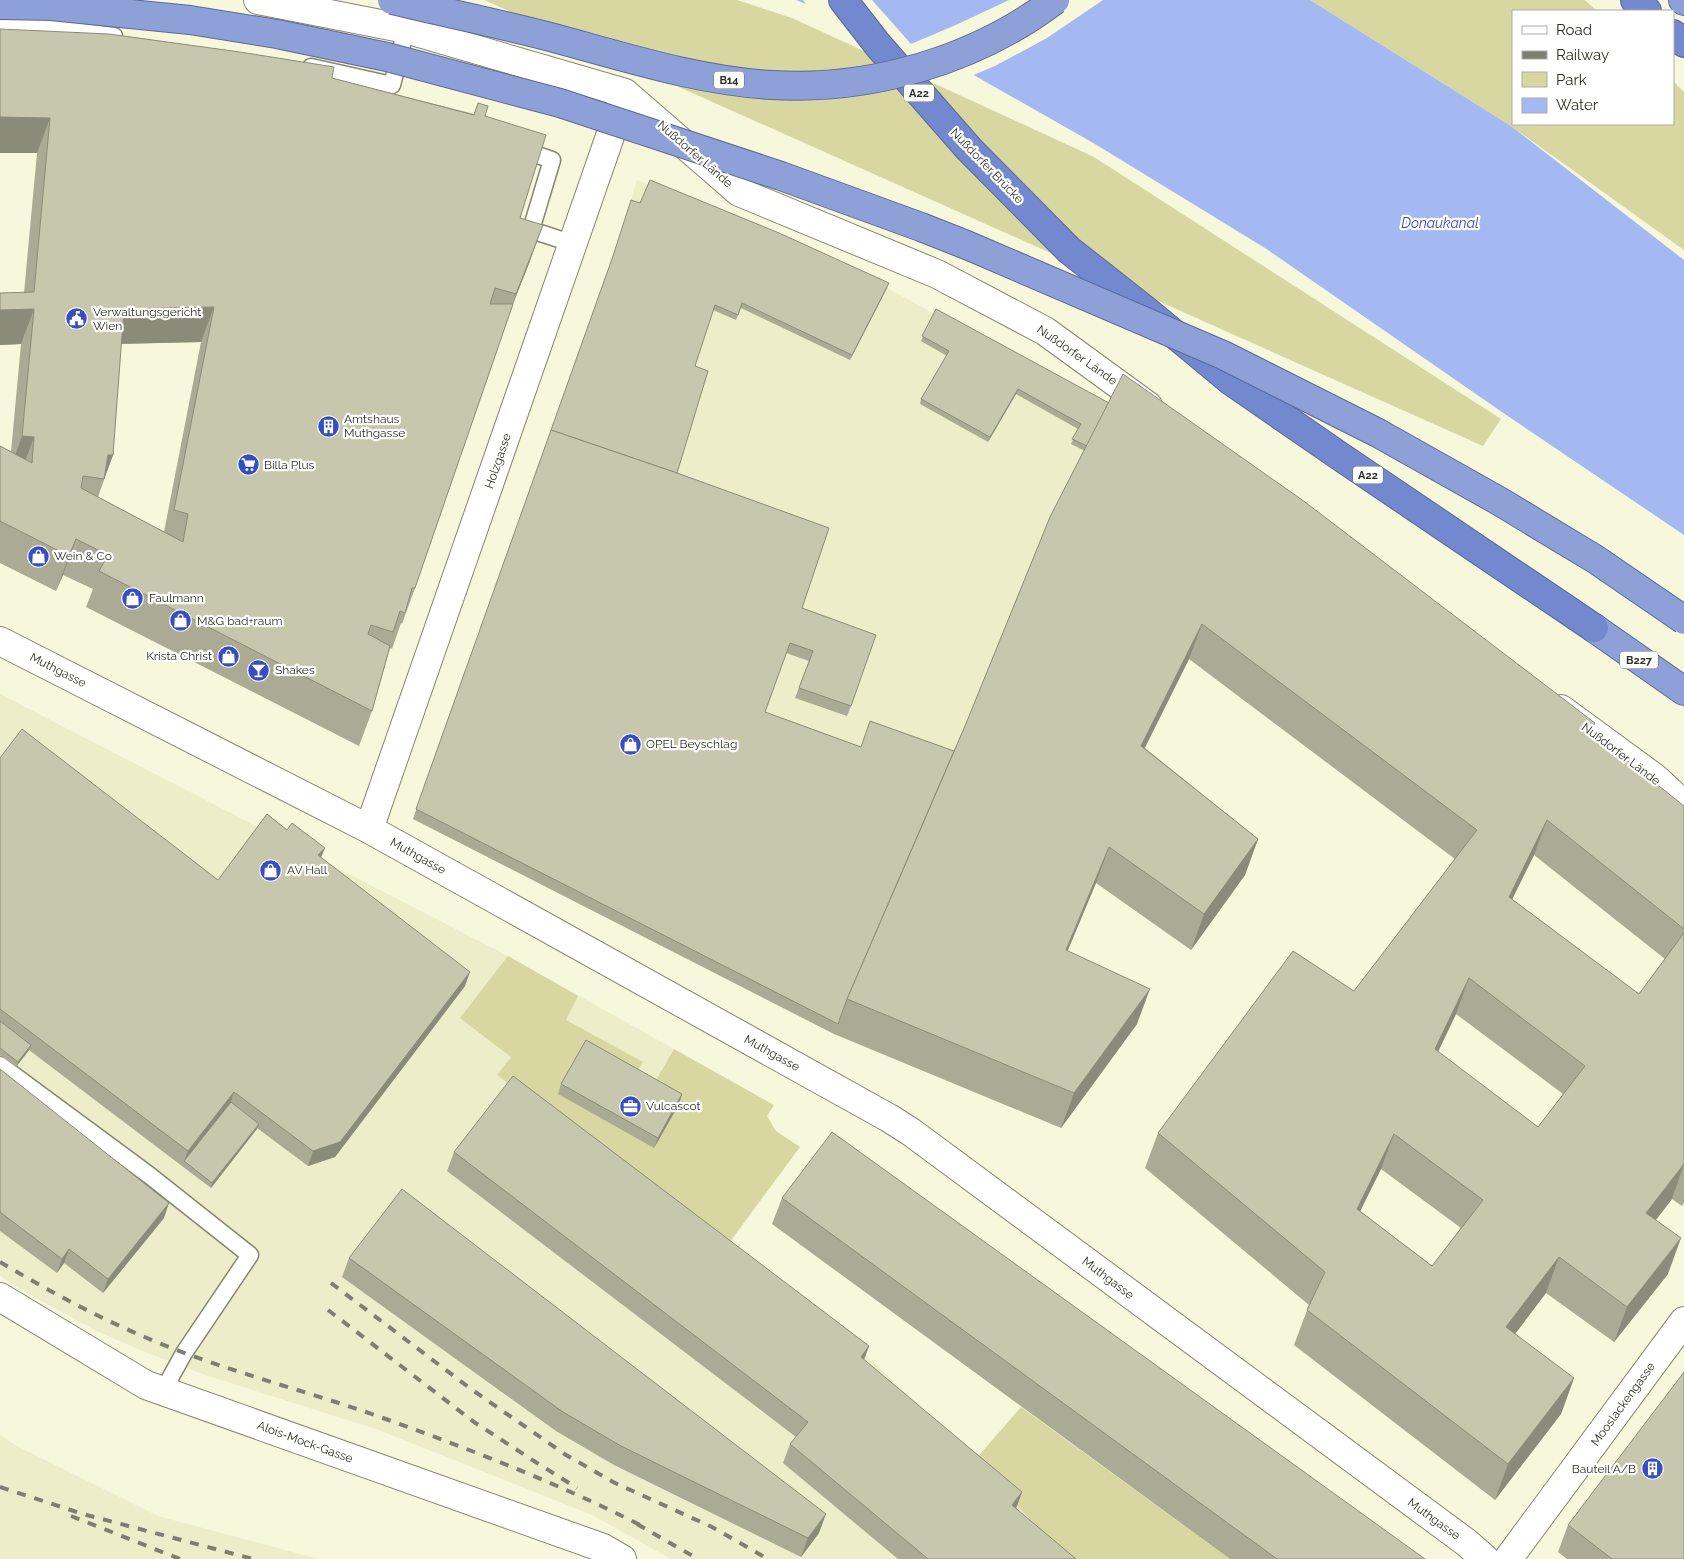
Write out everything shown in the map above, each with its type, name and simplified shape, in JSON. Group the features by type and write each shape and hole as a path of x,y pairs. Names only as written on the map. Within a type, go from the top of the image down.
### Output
{"highway":[{"name":"B14","path":"392,0 540,34 684,72 772,85 837,85 888,76 929,64 974,48 1018,26 1055,0"},
{"name":"Nußdorfer Brücke","path":"844,0 878,45 969,149 1070,250 1231,381 1594,628"},
{"path":"1634,0 1646,10"},
{"path":"0,5 52,6 190,20 277,34 387,56 560,103 781,176 922,227 1223,355 1378,433 1595,559 1684,620"},
{"path":"1674,35 1684,43"},
{"name":"B227","path":"1594,628 1684,692"}],"street":[{"name":"Nußdorfer Lände","path":"258,0 406,29 625,93 739,192 937,274 1045,331 1165,418"},
{"name":"Holzgasse","path":"369,829 625,93"},
{"name":"Muthgasse","path":"0,641 369,829 889,1118 911,1132 1467,1543 1485,1559"},
{"name":"Nußdorfer Lände","path":"1543,695 1655,778 1684,805"},
{"name":"Alois-Mock-Gasse","path":"0,1297 146,1385 603,1548 622,1559"},
{"name":"Mooslackengasse","path":"1508,1559 1684,1320"}],"lane":[{"path":"0,23 131,38"},
{"path":"297,64 392,85 406,29"},
{"path":"506,144 552,160 531,230 574,244"},
{"path":"0,1066 149,1175 250,1256 184,1353 163,1391"}],"shaded area":[{"path":"637,180 777,238 887,288 1110,410 952,761 834,1034 413,819 612,261"},
{"path":"0,694 508,956 774,1105 767,1116 776,1131 800,1147 726,1248 876,1364 974,1461 1068,1559 803,1559 801,1557 799,1559 671,1559 592,1515 376,1429 205,1375 140,1350 99,1332 39,1300 0,1276"},
{"path":"0,1435 15,1445 158,1516 319,1559 0,1559"}],"green space":[{"path":"484,0 737,0 792,18 1094,157 1501,419 1483,446"},
{"path":"1310,0 1585,0 1596,10 1512,10 1512,125 1674,125 1674,82 1684,92 1684,250 1511,126"},
{"path":"508,956 578,996 566,1020 643,1062 633,1079 651,1089 674,1049 774,1105 767,1116 776,1131 800,1147 725,1248 497,1075 511,1057 460,1018"},
{"path":"1021,1407 1230,1559 1068,1559 974,1461"}],"water":[{"name":"Donaukanal","path":"796,0 1310,0 1511,126 1684,260 1684,535 1265,248 1095,144 949,61"}],"pier":[{"path":"803,0 872,0 911,44 1009,0 1103,0 1047,38 995,66 971,76 948,63 807,6"}],"building":[{"name":"Amtshaus Muthgasse","path":"0,29 109,34 334,67 332,78 474,115 478,103 488,106 485,116 546,135 520,218 543,225 516,294 495,288 490,304 513,304 415,588 412,588 405,613 400,611 393,632 371,625 368,634 390,646 372,711 99,571 108,555 76,539 69,556 0,521 0,446 32,463 34,437 22,436 34,309 0,310 0,293 34,292 50,118 0,117","holes":["214,307 174,510 188,514 183,542 81,488 83,476 104,479 108,455 113,455 124,309"]},
{"path":"650,180 779,233 889,283 852,355 742,303 738,315 715,305 695,366 708,371 677,473 551,430 631,200 640,203"},
{"path":"936,309 1109,403 1087,446 1072,439 1081,424 1018,389 990,437 921,399 949,351 922,336"},
{"path":"1123,374 1305,502 1595,723 1590,731 1684,806 1684,929 1547,820 1509,897 1639,994 1684,933 1684,1164 1646,1213 1681,1238 1627,1307 1559,1257 1506,1327 1574,1378 1508,1464 1307,1310 1325,1272 1158,1133 1293,951 1354,991 1477,830 1202,624 1141,746 1258,839 1204,914 1109,847 1066,950 1150,989 1074,1093 847,999 965,726 1050,517","holes":["1469,978 1585,1066 1538,1127 1435,1049","1394,1134 1483,1200 1432,1266 1357,1209"]},
{"name":"OPEL Beyschlag","path":"551,430 829,528 802,608 876,635 851,706 799,688 813,651 790,643 765,712 861,747 870,721 954,751 838,1024 416,809"},
{"path":"22,729 218,880 267,814 287,830 292,823 325,848 318,855 470,972 340,1142 313,1151 234,1092 188,1151 0,1009 0,758"},
{"path":"0,1021 31,1045 18,1062 0,1048"},
{"path":"586,1040 682,1094 658,1138 561,1084"},
{"path":"0,1069 169,1203 108,1279 69,1249 62,1259 0,1212"},
{"path":"513,1076 869,1346 861,1357 1022,1492 1012,1505 1076,1559 928,1559 790,1444 808,1422 454,1152"},
{"path":"231,1102 259,1124 212,1183 184,1161"},
{"path":"832,1132 1425,1559 1277,1559 782,1198"},
{"path":"402,1189 826,1514 808,1538 621,1446 563,1412 349,1258"},
{"name":"Bauteil A/B","path":"1684,1372 1684,1559 1612,1559 1568,1525"}],"railway":[{"path":"0,1262 72,1303 176,1350 354,1408 450,1442 548,1482 644,1527"},
{"path":"331,1283 471,1389 566,1455 615,1483 712,1527 768,1559"},
{"path":"328,1310 474,1422 577,1488"},
{"path":"0,1487 83,1514 253,1559"},
{"path":"71,1516 180,1559"},
{"path":"637,1524 698,1559"}],"place":[{"name":"Verwaltungsgericht Wien","path":"77,319"},
{"name":"Amtshaus Muthgasse","path":"328,426"},
{"name":"Billa Plus","path":"248,465"},
{"name":"Wein & Co","path":"38,556"},
{"name":"Faulmann","path":"133,598"},
{"name":"M&G bad+raum","path":"181,621"},
{"name":"Krista Christ","path":"228,656"},
{"name":"Shakes","path":"259,670"},
{"name":"OPEL Beyschlag","path":"630,744"},
{"name":"AV Hall","path":"271,870"},
{"name":"Vulcascot","path":"630,1106"},
{"name":"Bauteil A/B","path":"1652,1469"}]}
